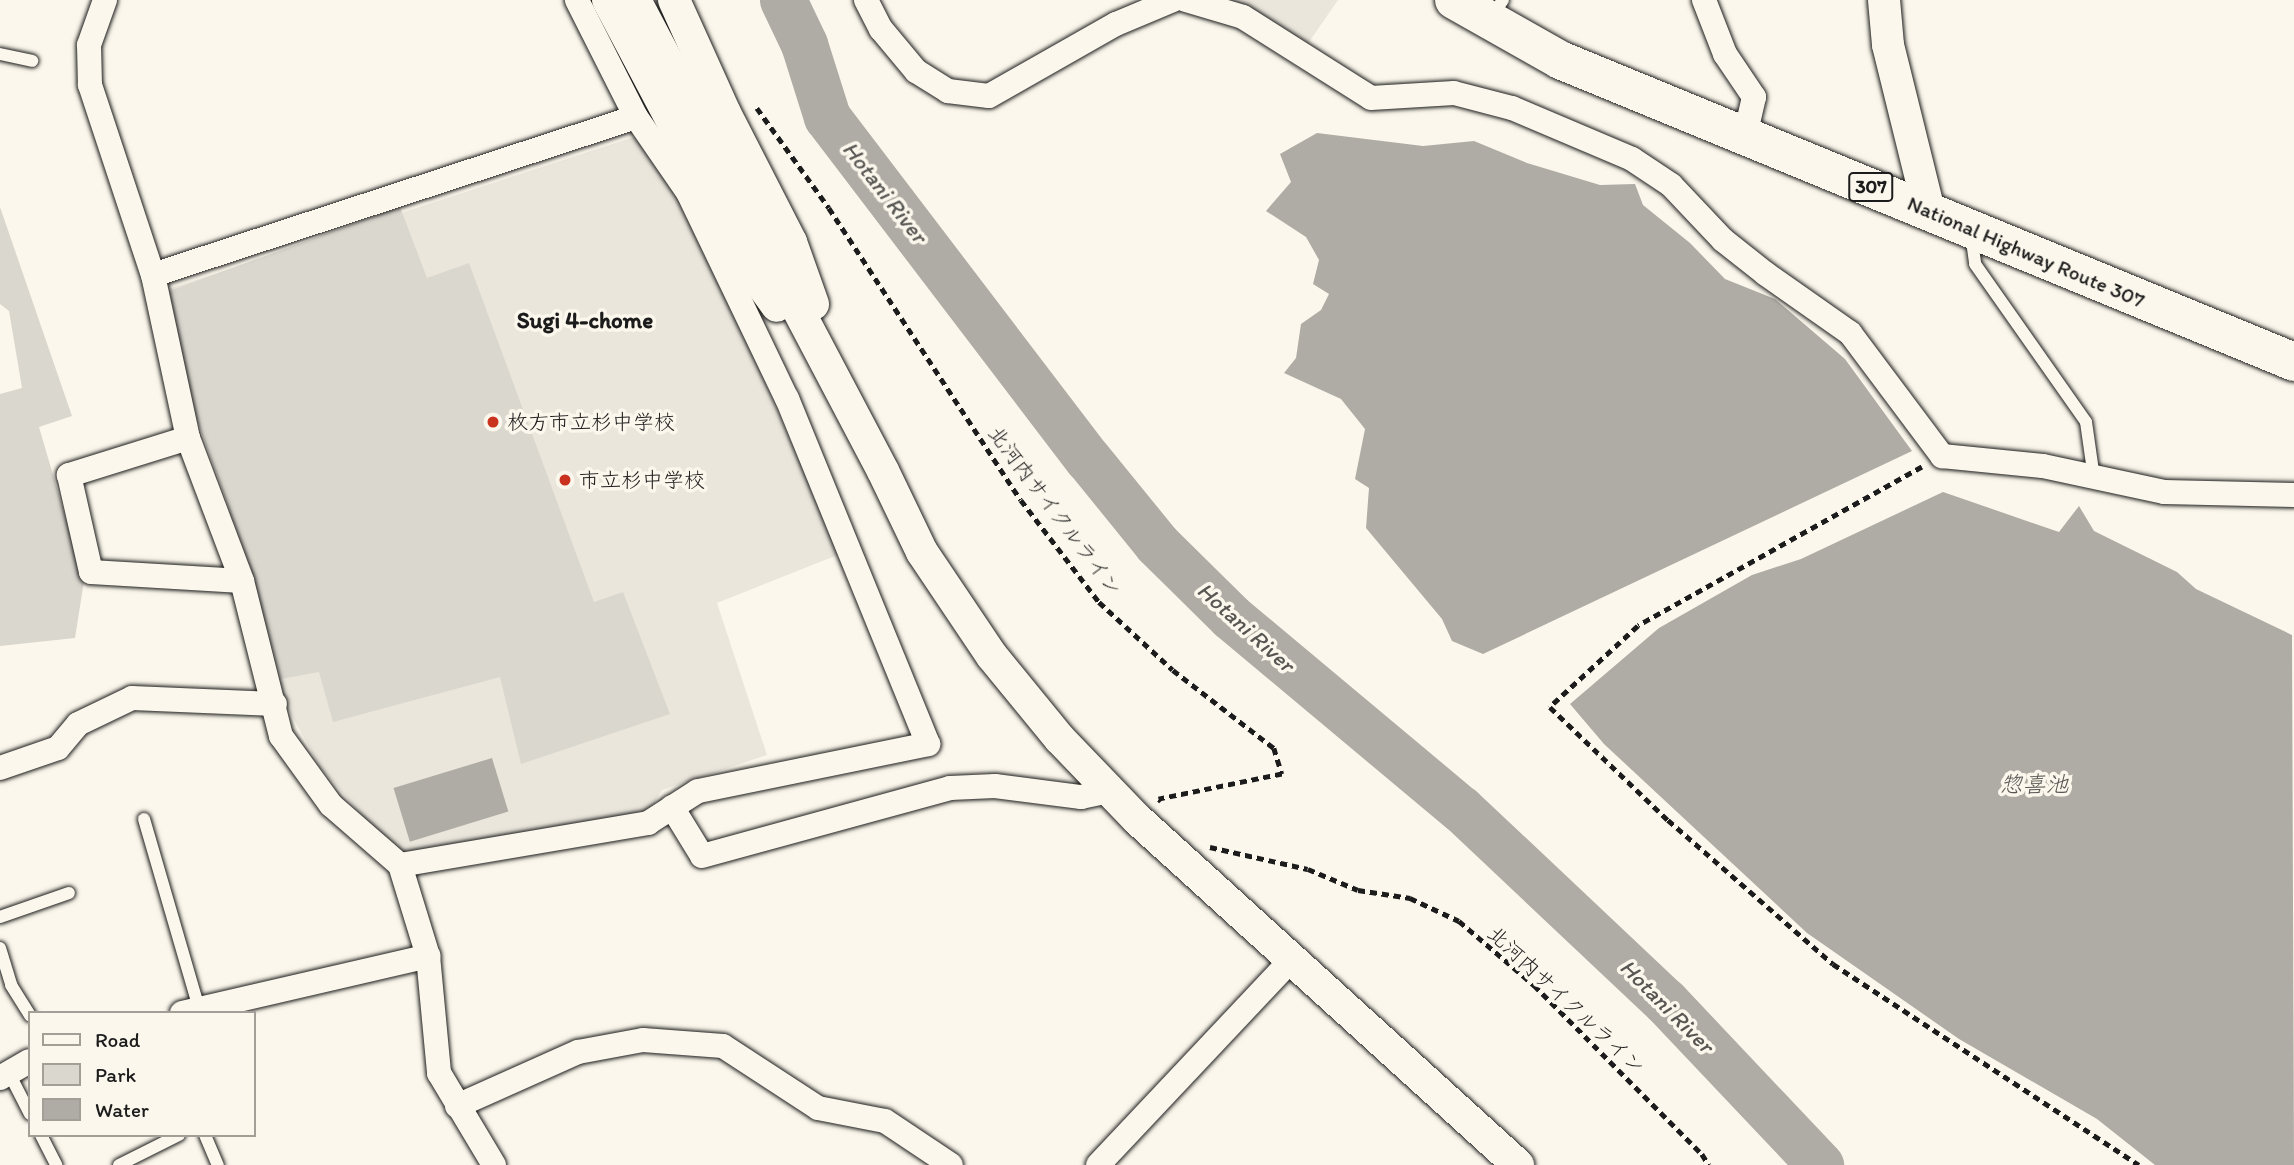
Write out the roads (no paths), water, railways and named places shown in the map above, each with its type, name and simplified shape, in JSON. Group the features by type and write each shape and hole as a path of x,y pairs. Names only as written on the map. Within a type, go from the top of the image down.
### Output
{"highway":[{"name":"National Highway Route 307","path":"1454,0 1495,10 1560,60 2294,362"}],"street":[{"path":"105,0 89,45 90,85 153,275 188,438 242,581 281,736 331,805 400,865 428,956 439,1073 494,1165"},
{"path":"400,865 648,823 698,791 928,744 787,399 689,194 636,117 577,0"},
{"path":"608,0 751,270 849,407"},
{"path":"674,0 725,113 791,242 849,407"},
{"path":"866,0 881,29 916,71 948,91 989,96 1116,24 1173,0"},
{"path":"1186,0 1243,18 1371,98 1454,93 1512,108 1633,159 1671,185 1723,240 1850,333 1941,456 2043,467 2164,492 2294,495"},
{"path":"1704,0 1725,54 1754,97 1745,136"},
{"path":"1884,0 1888,45 1929,211"},
{"path":"640,12 849,407 922,552 959,610 1060,739 1110,791 1291,960 1518,1165"},
{"path":"153,275 636,117"},
{"path":"188,438 69,475 91,572 242,581"},
{"path":"0,768 58,748 78,724 132,698 275,704"},
{"path":"672,807 702,856 950,788 995,786 1081,797 1110,791"},
{"path":"191,1010 428,956"},
{"path":"1098,1165 1291,960"},
{"path":"457,1106 578,1052 643,1040 723,1046 818,1108 885,1121 951,1165"}],"lane":[{"path":"0,54 32,61"},
{"path":"1970,229 1975,264 2087,422 2094,478"},
{"path":"144,819 191,1010"},
{"path":"0,917 69,893"},
{"path":"0,948 11,985 28,1013"},
{"path":"13,1071 28,1109"},
{"path":"42,1137 56,1165"},
{"path":"119,1165 175,1137"},
{"path":"206,1137 218,1165"}],"water":[{"path":"1317,133 1423,146 1474,141 1527,163 1600,185 1635,184 1643,205 1690,243 1725,279 1775,299 1845,359 1912,451 1483,654 1452,641 1442,619 1366,528 1369,488 1355,479 1365,429 1341,399 1284,373 1296,358 1301,324 1321,310 1329,294 1313,284 1319,260 1306,237 1266,211 1291,182 1280,154"},
{"name":"惣喜池","path":"1943,492 2059,532 2079,506 2094,531 2177,572 2196,589 2292,635 2294,1165 2155,1165 2097,1119 1959,1039 1807,933 1604,744 1570,704 1659,628 1752,575 1801,559"},
{"path":"492,758 508,812 410,842 394,788"}],"waterway":[{"name":"Hotani River","path":"783,0 804,44 827,117 1088,459 1157,544 1231,617 1461,809 1665,1001 1820,1165"}],"place":[{"name":"枚方市立杉中学校","path":"493,422"},
{"name":"市立杉中学校","path":"565,480"}],"district":[{"name":"Sugi 4-chome","path":"585,320"}]}
